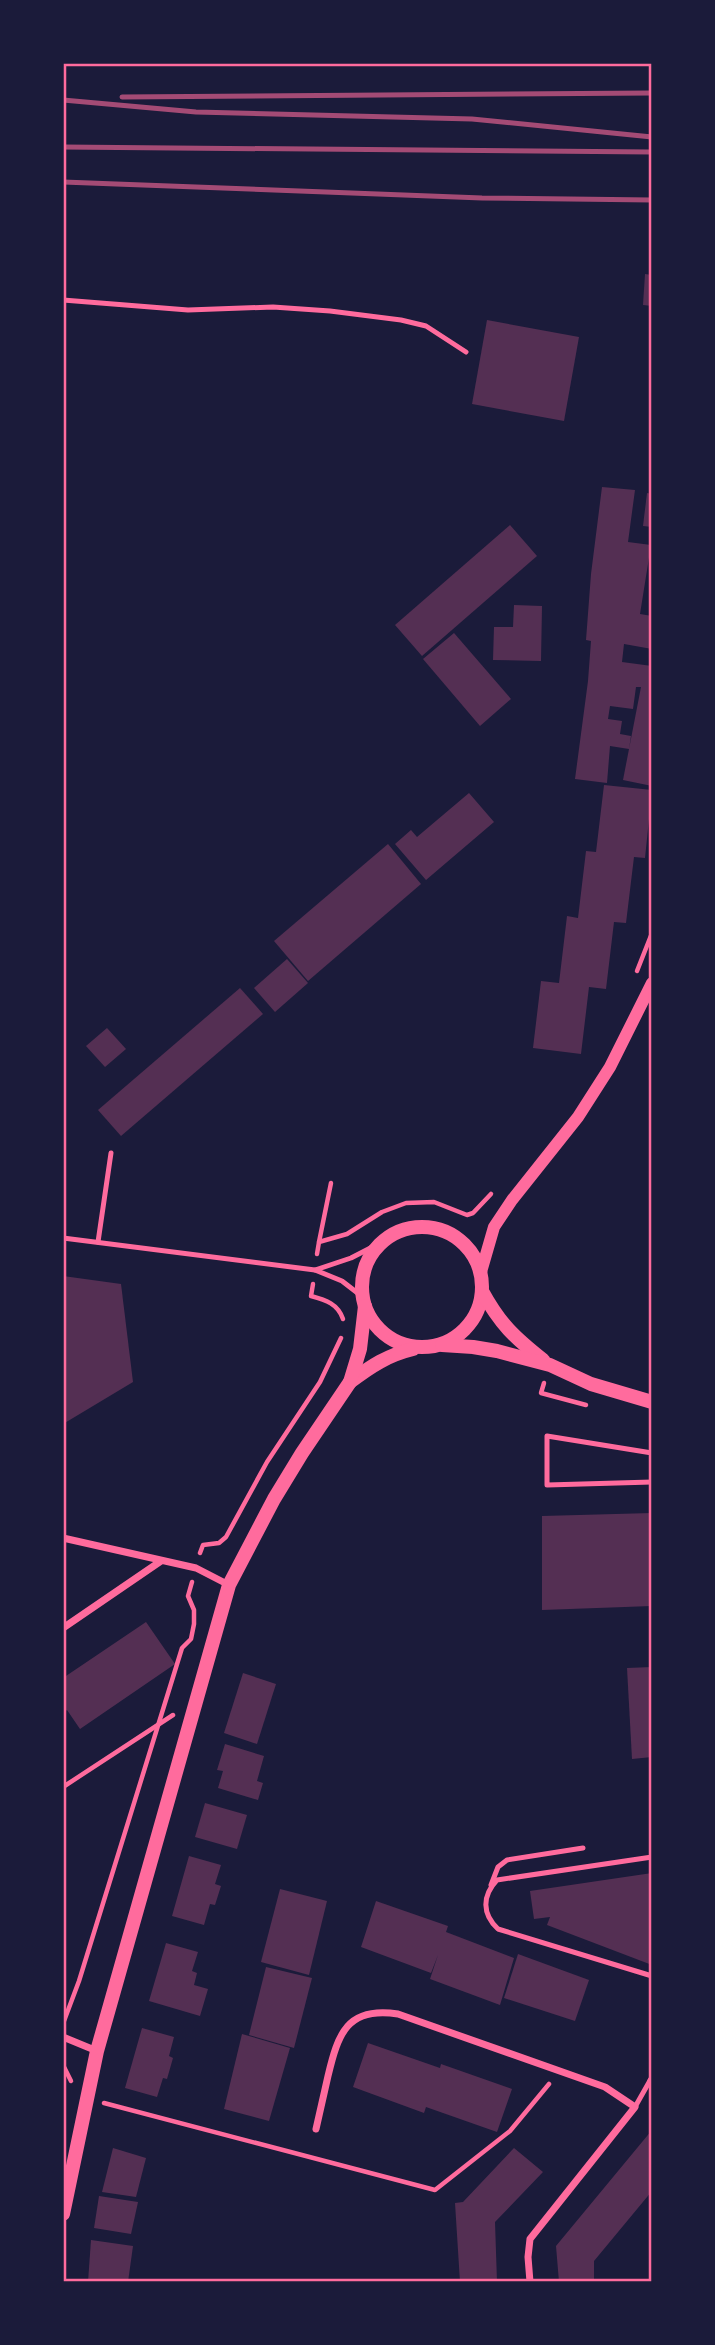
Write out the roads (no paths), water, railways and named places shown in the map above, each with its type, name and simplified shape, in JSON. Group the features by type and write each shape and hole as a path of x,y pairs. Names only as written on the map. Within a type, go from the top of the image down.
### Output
{"main road":[{"path":"421,1348 403,1344 386,1335 373,1322 362,1287 365,1269 372,1253 384,1241 415,1227 433,1228 449,1233 463,1243 481,1272 479,1309 469,1325 456,1337 439,1345"},
{"path":"482,1291 508,1330 550,1365"},
{"path":"63,2214 97,2050 229,1585 274,1499 350,1381 360,1349 365,1302"},
{"path":"350,1381 394,1353 439,1345 485,1349 550,1365 591,1384 652,1402"}],"street":[{"path":"481,1272 494,1227 578,1117 603,1077 652,984"},
{"path":"63,1538 196,1568 229,1585"},
{"path":"63,1628 161,1562"},
{"path":"316,2129 340,2035 356,2018 383,2011 606,2087 635,2107 530,2239 530,2282"},
{"path":"63,2037 97,2050"}],"lane":[{"path":"63,300 188,310 273,307 401,320 426,326 466,352"},
{"path":"99,1242 111,1153"},
{"path":"63,1238 315,1270 342,1281 365,1302"},
{"path":"315,1270 351,1258 384,1241"},
{"path":"652,1453 547,1436 547,1485 652,1482"},
{"path":"583,1848 507,1860 498,1867 485,1901 490,1922 498,1928 652,1976"},
{"path":"490,1888 497,1880 652,1857"},
{"path":"635,2107 652,2080"}],"railway":[{"path":"122,97 652,93"},
{"path":"63,100 196,112 472,119 652,137"},
{"path":"63,147 652,152"},
{"path":"63,182 482,198 652,200"}]}
